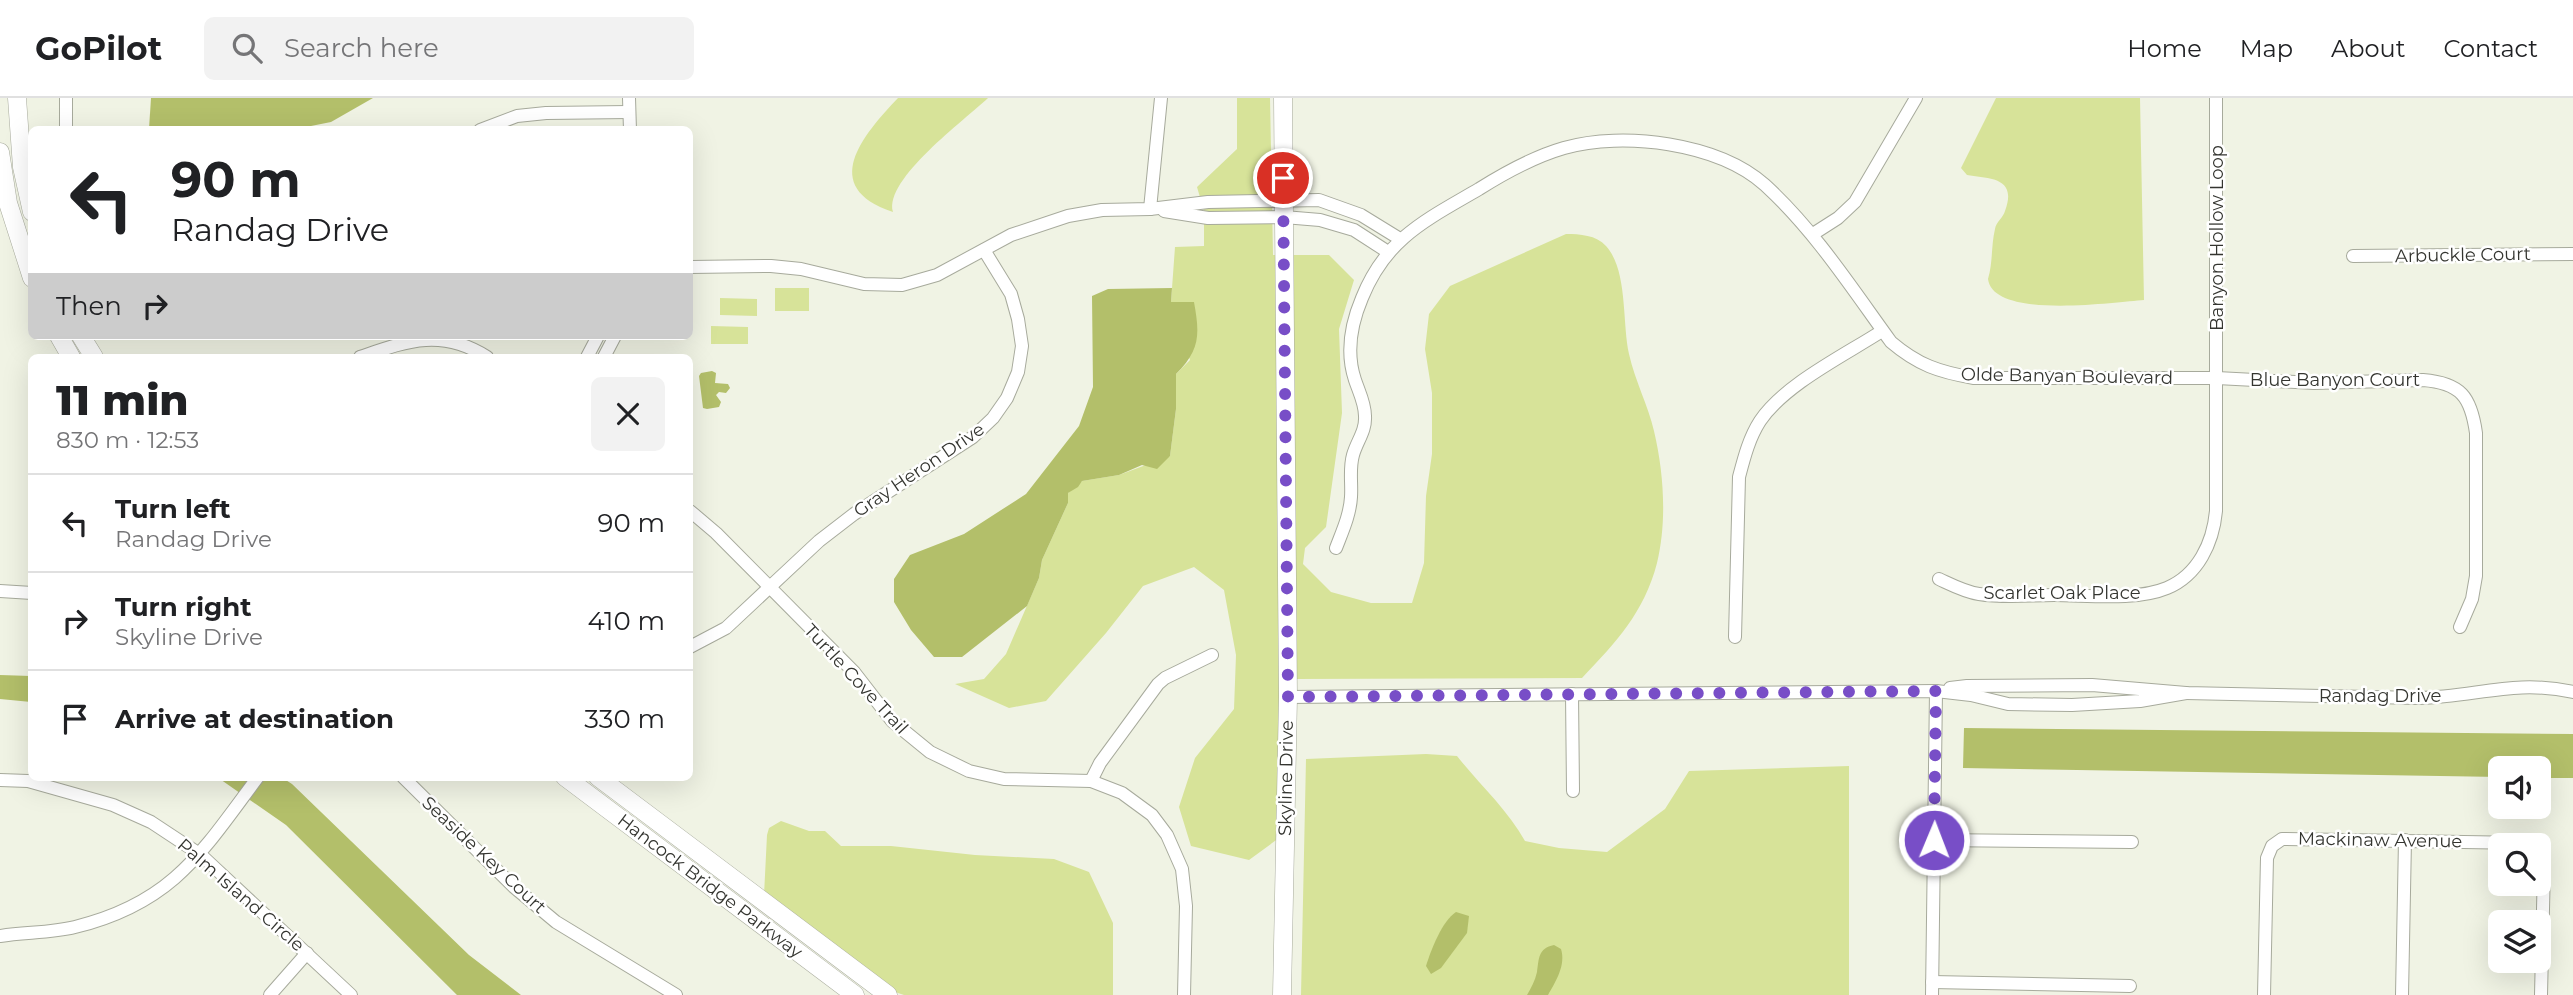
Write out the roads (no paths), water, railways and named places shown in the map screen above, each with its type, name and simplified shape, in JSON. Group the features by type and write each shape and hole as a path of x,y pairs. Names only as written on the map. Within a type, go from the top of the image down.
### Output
{"main road":[{"path":"17,98 22,167 28,194"},
{"name":"Skyline Drive","path":"1282,995 1288,697 1283,98"},
{"path":"0,152 8,203 28,266"},
{"name":"Hancock Bridge Parkway","path":"570,781 855,995"},
{"name":"Hancock Bridge Parkway","path":"603,781 888,995"}],"street":[{"path":"66,98 66,126"},
{"path":"629,98 630,126"},
{"path":"1150,209 1161,98"},
{"path":"1813,234 1838,218 1855,202 1916,98"},
{"name":"Banyon Hollow Loop","path":"2216,98 2217,378"},
{"path":"490,126 516,116 629,112"},
{"name":"Olde Banyan Boulevard","path":"1336,548 1349,511 1352,460 1366,419 1351,359 1353,327 1367,287 1388,252 1400,239 1433,216 1527,162 1564,148 1608,141 1671,144 1709,154 1763,183 1813,234 1882,331 1899,349 1923,365 1974,378 2217,378"},
{"path":"1284,209 1319,201 1352,211 1400,239"},
{"path":"693,267 801,269 864,284 902,285 937,275 1011,234 1068,216 1102,210 1150,209 1208,202 1284,209 1354,230 1388,252"},
{"path":"1345,227 1352,211"},
{"name":"Gray Heron Drive","path":"693,645 726,628 768,587 854,514 973,437 993,418 1007,398 1017,372 1022,346 1011,294 984,250"},
{"name":"Arbuckle Court","path":"2353,256 2573,254"},
{"path":"1735,637 1739,477 1745,452 1759,422 1774,403 1791,389 1882,331"},
{"path":"370,354 423,340"},
{"path":"441,340 458,343 481,354"},
{"name":"Scarlet Oak Place","path":"1939,579 1968,592 1995,596 2140,594 2166,589 2183,579 2201,558 2214,532 2217,378"},
{"name":"Blue Banyon Court","path":"2217,378 2314,383 2438,381 2465,396 2473,410 2476,433 2476,576 2472,599 2460,627"},
{"name":"Turtle Cove Trail","path":"693,514 716,533 854,672 892,721 930,752 960,768 1004,779 1091,781 1122,793 1143,807 1167,835 1178,857 1185,894 1184,995"},
{"path":"0,591 28,593"},
{"path":"1091,781 1100,763 1158,684 1212,655"},
{"name":"Randag Drive","path":"1936,691 1967,686 2092,685 2186,693 2419,698 2530,686 2573,692"},
{"path":"1936,691 1932,988 2130,986"},
{"name":"Randag Drive","path":"1288,697 1936,691 1971,695 2008,704 2072,705 2140,701 2186,693"},
{"path":"1573,694 1573,791"},
{"name":"Palm Island Circle","path":"0,780 28,781 113,805 151,822 201,855 352,995"},
{"path":"0,936 73,928 107,918 139,904 178,877 201,855 255,781"},
{"name":"Seaside Key Court","path":"407,781 514,887 556,922 676,995"},
{"name":"Mackinaw Avenue","path":"2264,995 2267,858 2272,846 2282,839 2488,842"},
{"path":"1934,840 2132,842"},
{"path":"2402,995 2405,840"},
{"path":"2541,995 2543,896"},
{"path":"270,995 307,953"}]}
